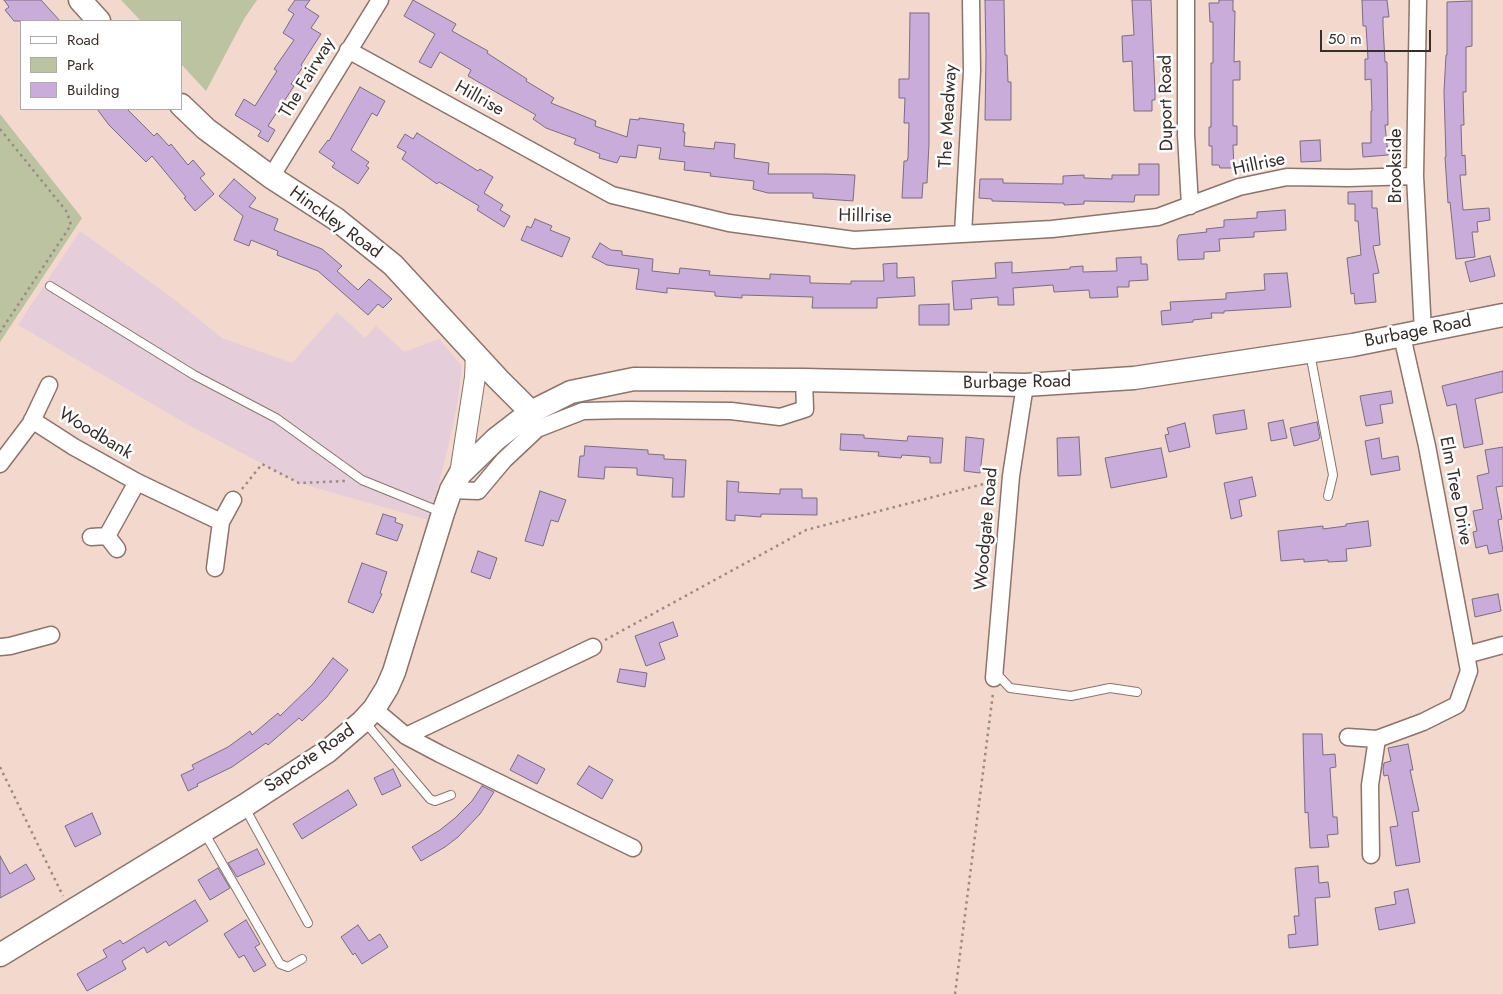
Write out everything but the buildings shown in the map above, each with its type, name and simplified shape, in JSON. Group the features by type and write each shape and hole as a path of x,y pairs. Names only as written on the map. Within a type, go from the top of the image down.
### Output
{"main road":[{"path":"80,0 98,20"},
{"name":"Hinckley Road","path":"182,106 206,129 270,177 336,219 393,265 530,412"},
{"name":"Burbage Road","path":"530,412 570,392 634,379 804,380 1026,385 1134,378 1413,334 1503,315"},
{"name":"Sapcote Road","path":"0,954 244,806 328,750 369,715 387,688 394,672 443,513 456,482 496,438 530,412"}],"street":[{"name":"The Fairway","path":"270,177 380,0"},
{"name":"The Meadway","path":"963,234 972,71 971,0"},
{"name":"Duport Road","path":"1186,0 1186,134 1190,206"},
{"name":"Brookside","path":"1413,334 1418,0"},
{"name":"Hillrise","path":"348,50 612,195 729,223 854,240 1052,228 1158,218 1239,187 1287,177 1415,176"},
{"name":"Elm Tree Drive","path":"1377,739 1423,722 1457,705 1468,671 1427,446 1413,334"},
{"path":"476,354 476,378 456,482 478,491 504,460 537,429 583,411 730,412 780,417 805,409 804,380"},
{"name":"Woodbank","path":"0,464 32,420 49,385"},
{"name":"Woodgate Road","path":"995,674 1011,476 1026,385"},
{"name":"Woodbank","path":"32,420 74,447 137,482 221,522"},
{"name":"Woodbank","path":"91,537 112,543 137,482"},
{"path":"215,568 221,522 233,500"},
{"path":"0,647 21,644 50,635"},
{"path":"1466,655 1503,645"},
{"path":"406,736 593,647"},
{"path":"369,715 440,754 633,848"},
{"path":"1348,737 1377,739 1370,785 1371,855"}],"lane":[{"path":"50,286 194,375 276,418 362,480 443,513"},
{"path":"1310,351 1333,475 1328,496"},
{"path":"995,674 1010,688 1071,696 1110,688 1138,692"},
{"path":"369,715 430,799 435,801 451,795"},
{"path":"244,806 308,923"},
{"path":"203,830 280,964 288,967 302,959"}],"path":[{"path":"0,129 67,212 71,225 0,332"},
{"path":"233,500 262,464 299,482 362,480"},
{"path":"593,647 806,530 1011,476"},
{"path":"955,994 995,674"},
{"path":"0,767 70,911"}],"shaded area":[{"path":"80,231 175,300 222,338 292,363 337,312 365,338 376,326 404,352 439,339 462,366 457,406 429,520 299,483 185,423 18,325"}],"green space":[{"path":"121,0 257,0 244,19 206,91 182,65 182,20 140,20"},
{"path":"0,114 82,218 0,342"}]}
